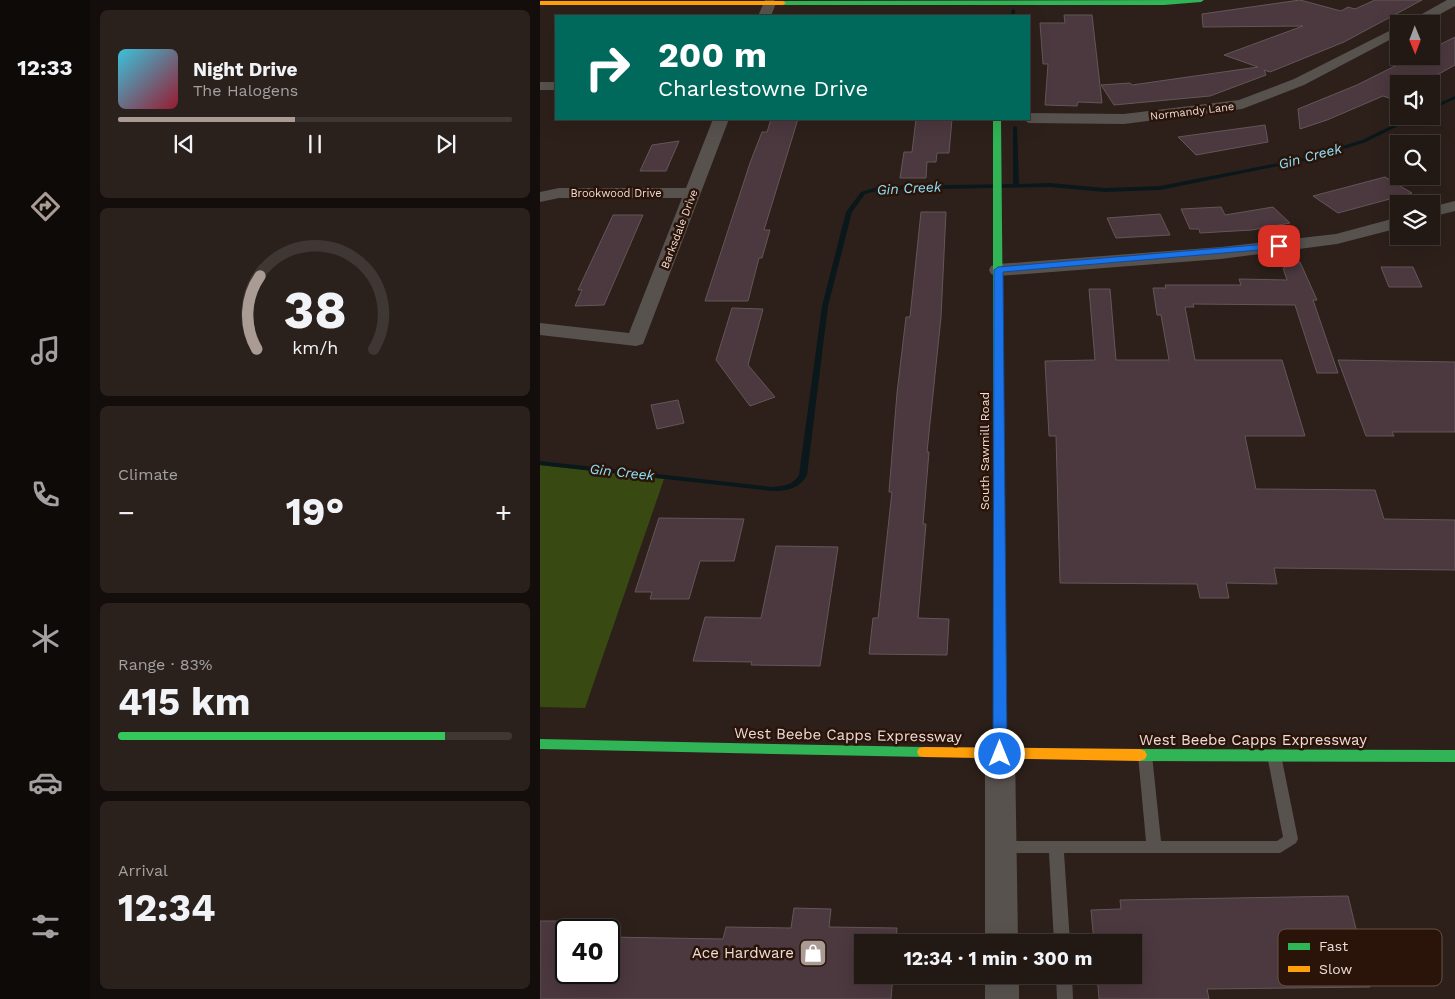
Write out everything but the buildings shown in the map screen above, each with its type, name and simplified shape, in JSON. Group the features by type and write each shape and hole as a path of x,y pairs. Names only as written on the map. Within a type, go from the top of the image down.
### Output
{"street":[{"path":"540,3 1164,3 1201,0"},
{"path":"1429,15 1455,1"},
{"path":"1001,2 1001,15"},
{"path":"764,15 770,3"},
{"name":"Normandy Lane","path":"1030,118 1124,119 1242,104 1299,82 1390,35"},
{"path":"540,86 555,86"},
{"name":"Barksdale Drive","path":"540,329 636,340 721,120"},
{"name":"South Sawmill Road","path":"997,120 1000,754"},
{"name":"Brookwood Drive","path":"540,197 560,193 692,193"},
{"path":"1440,210 1455,206"},
{"path":"998,270 1221,252 1337,239 1390,224"},
{"name":"West Beebe Capps Expressway","path":"540,744 1000,754 1455,756"},
{"path":"1000,754 1002,934"},
{"path":"1002,984 1002,999"}],"lane":[{"path":"1145,755 1154,847"},
{"path":"1001,847 1280,847 1291,839 1274,755"},
{"path":"1056,847 1061,934"},
{"path":"1064,984 1065,999"}],"green space":[{"path":"540,465 664,479 585,708 540,707"}],"waterway":[{"path":"1013,10 1013,15"},
{"name":"Gin Creek","path":"1440,104 1455,97"},
{"name":"Gin Creek","path":"540,463 772,489 786,488 797,483 803,475 825,306 849,212 863,193 881,188 1050,185 1105,190 1160,188 1306,159 1364,141 1397,125"},
{"path":"1015,127 1016,185"}],"traffic: fast":[{"path":"783,3 1164,3 1201,0"},
{"path":"997,120 1000,754"},
{"path":"540,744 924,752"},
{"path":"1140,755 1455,756"}],"traffic: slow":[{"path":"540,3 783,3"},
{"path":"924,752 1140,755"}],"place":[{"name":"Ace Hardware","path":"813,953"}],"route":[{"path":"1000,754 998,270 1279,246"}]}
